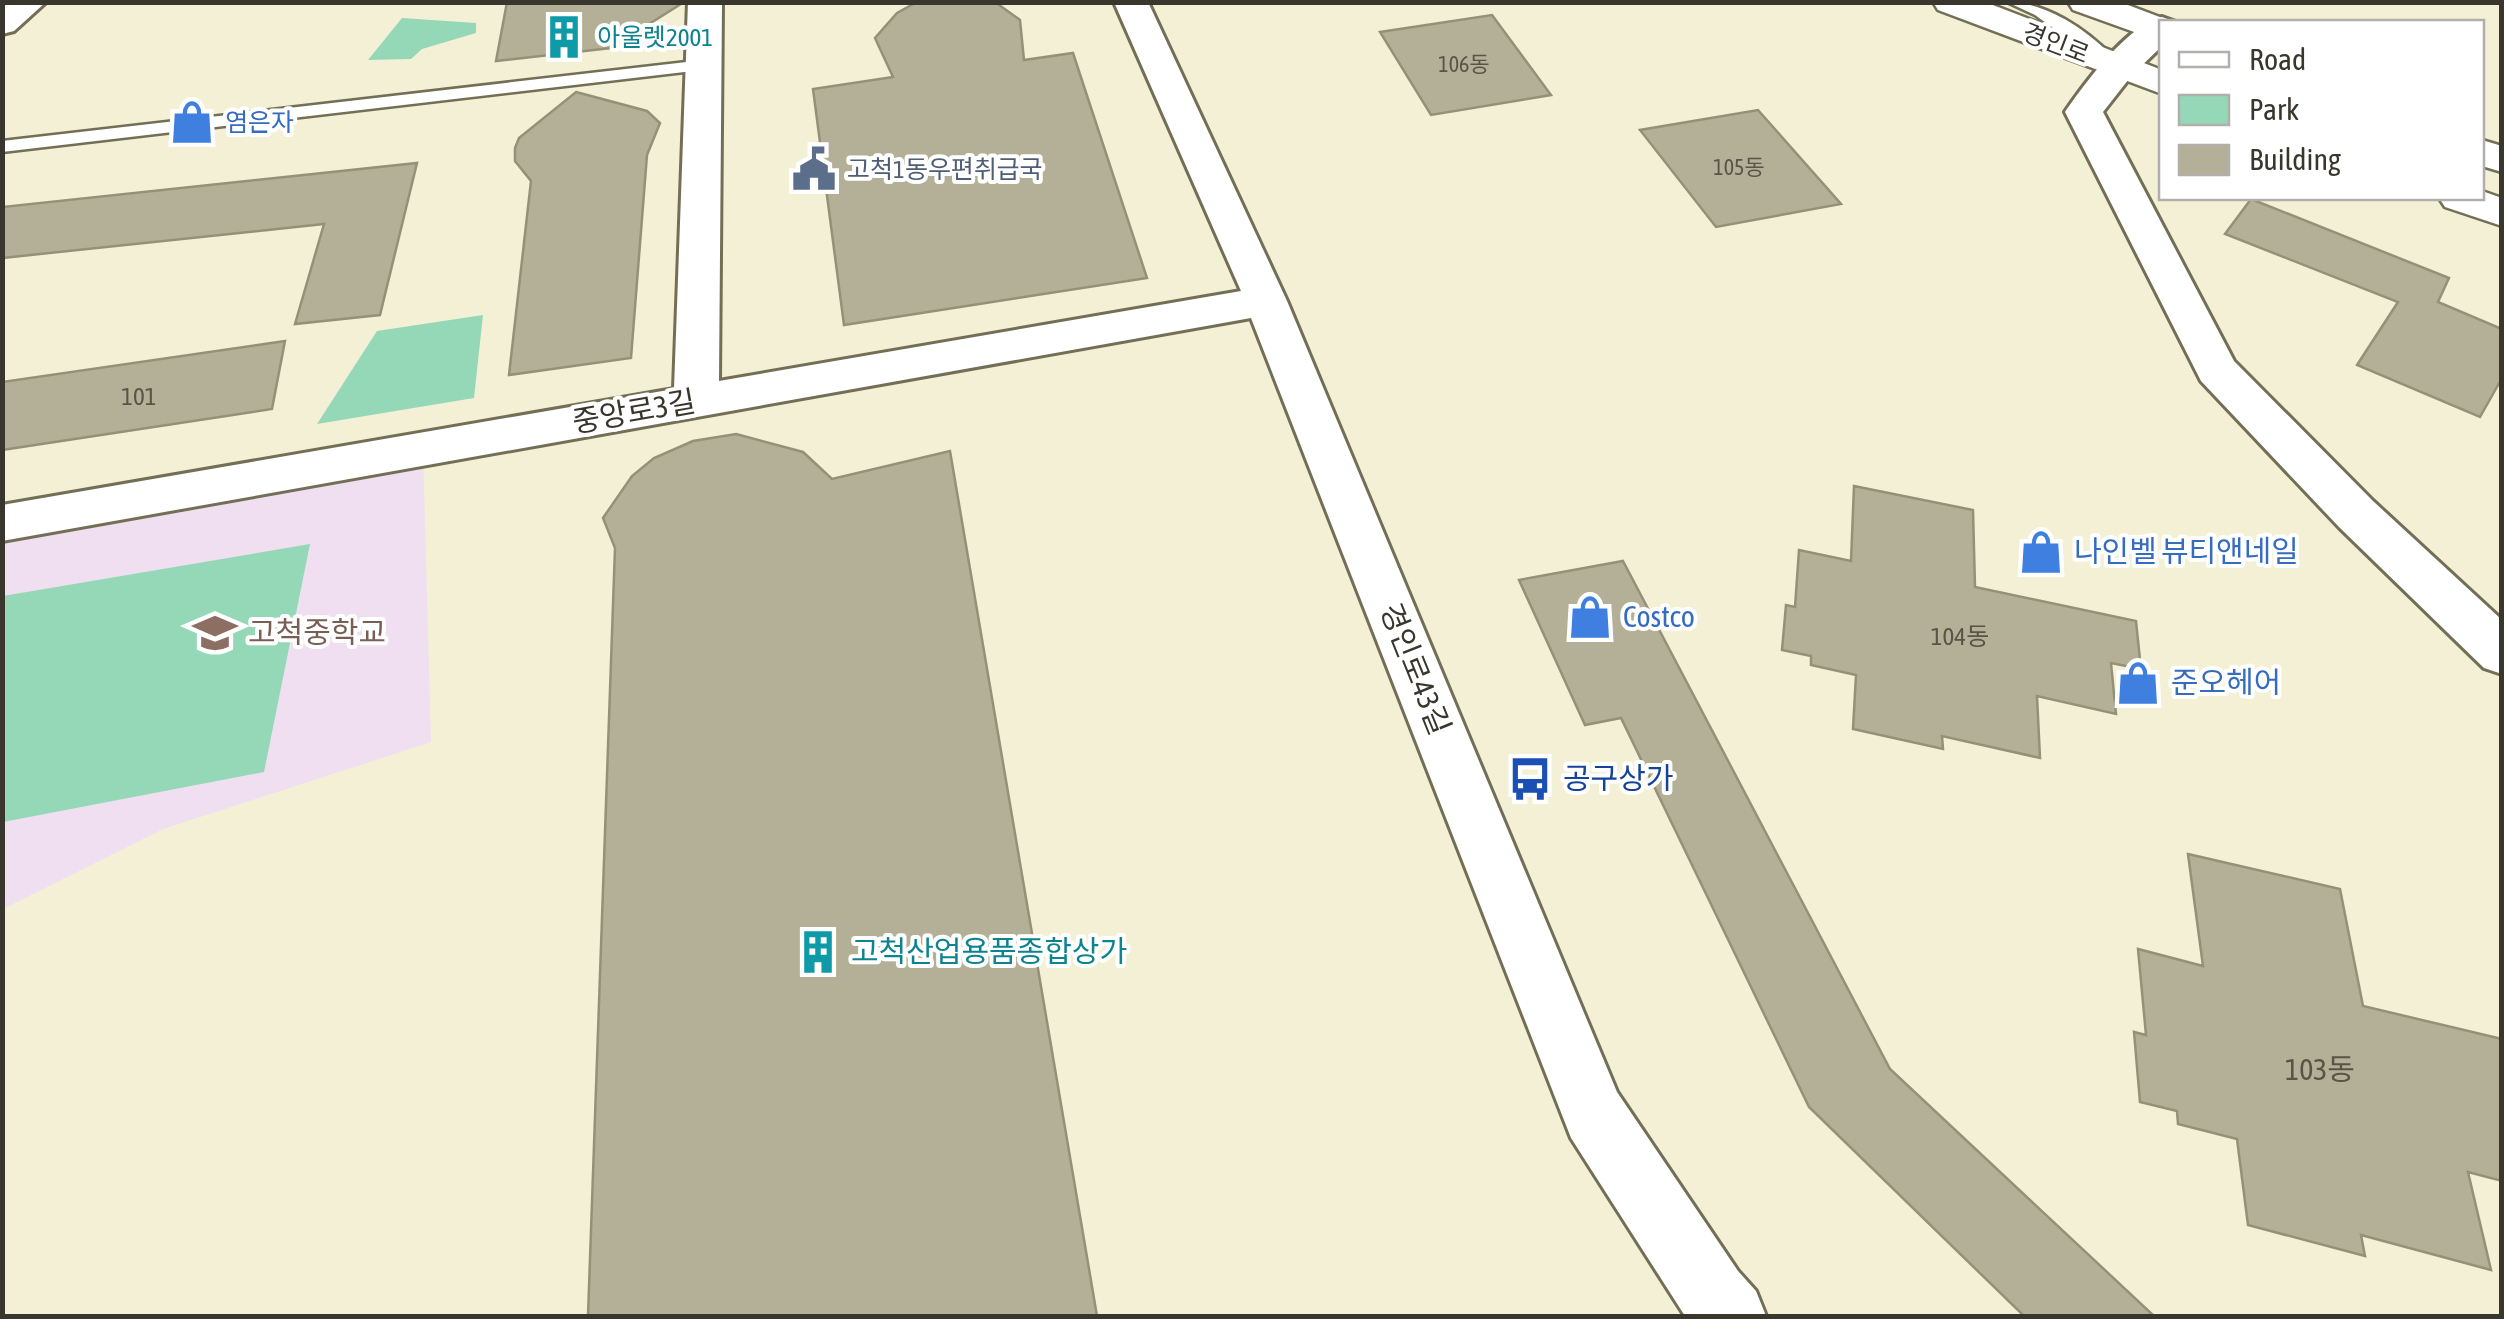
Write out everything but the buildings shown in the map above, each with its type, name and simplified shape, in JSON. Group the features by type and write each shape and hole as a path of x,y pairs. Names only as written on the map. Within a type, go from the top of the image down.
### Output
{"main road":[{"name":"경인로","path":"1951,2 2159,82"},
{"name":"경인로","path":"2086,2 2159,20"},
{"path":"2465,200 2502,214"}],"street":[{"path":"2,24 29,2"},
{"path":"696,401 704,2"},
{"name":"경인로43길","path":"1142,15 1266,301 1594,1115 1713,1296 1731,1316"},
{"path":"2159,30 2120,67 2084,112 2217,370 2356,514 2502,653"},
{"name":"중앙로3길","path":"2,523 1266,301"}],"lane":[{"path":"2015,2 2041,12 2120,67"},
{"path":"2,147 704,65"}],"shaded area":[{"name":"고척중학교","path":"423,449 431,742 163,829 3,909 3,523"}],"green space":[{"path":"402,18 476,23 476,33 422,49 411,59 368,60"},
{"path":"483,315 474,398 317,424 377,331"},
{"path":"310,544 264,772 3,822 3,596"}],"place":[{"name":"아울렛2001","path":"564,37"},
{"name":"염은자","path":"192,122"},
{"name":"고척1동우편취급국","path":"814,169"},
{"name":"나인벨 뷰티앤네일","path":"2041,552"},
{"name":"Costco","path":"1590,617"},
{"name":"고척중학교","path":"215,633"},
{"name":"준오헤어","path":"2138,683"},
{"name":"공구상가","path":"1530,779"},
{"name":"고척산업용품종합상가","path":"818,952"}]}
